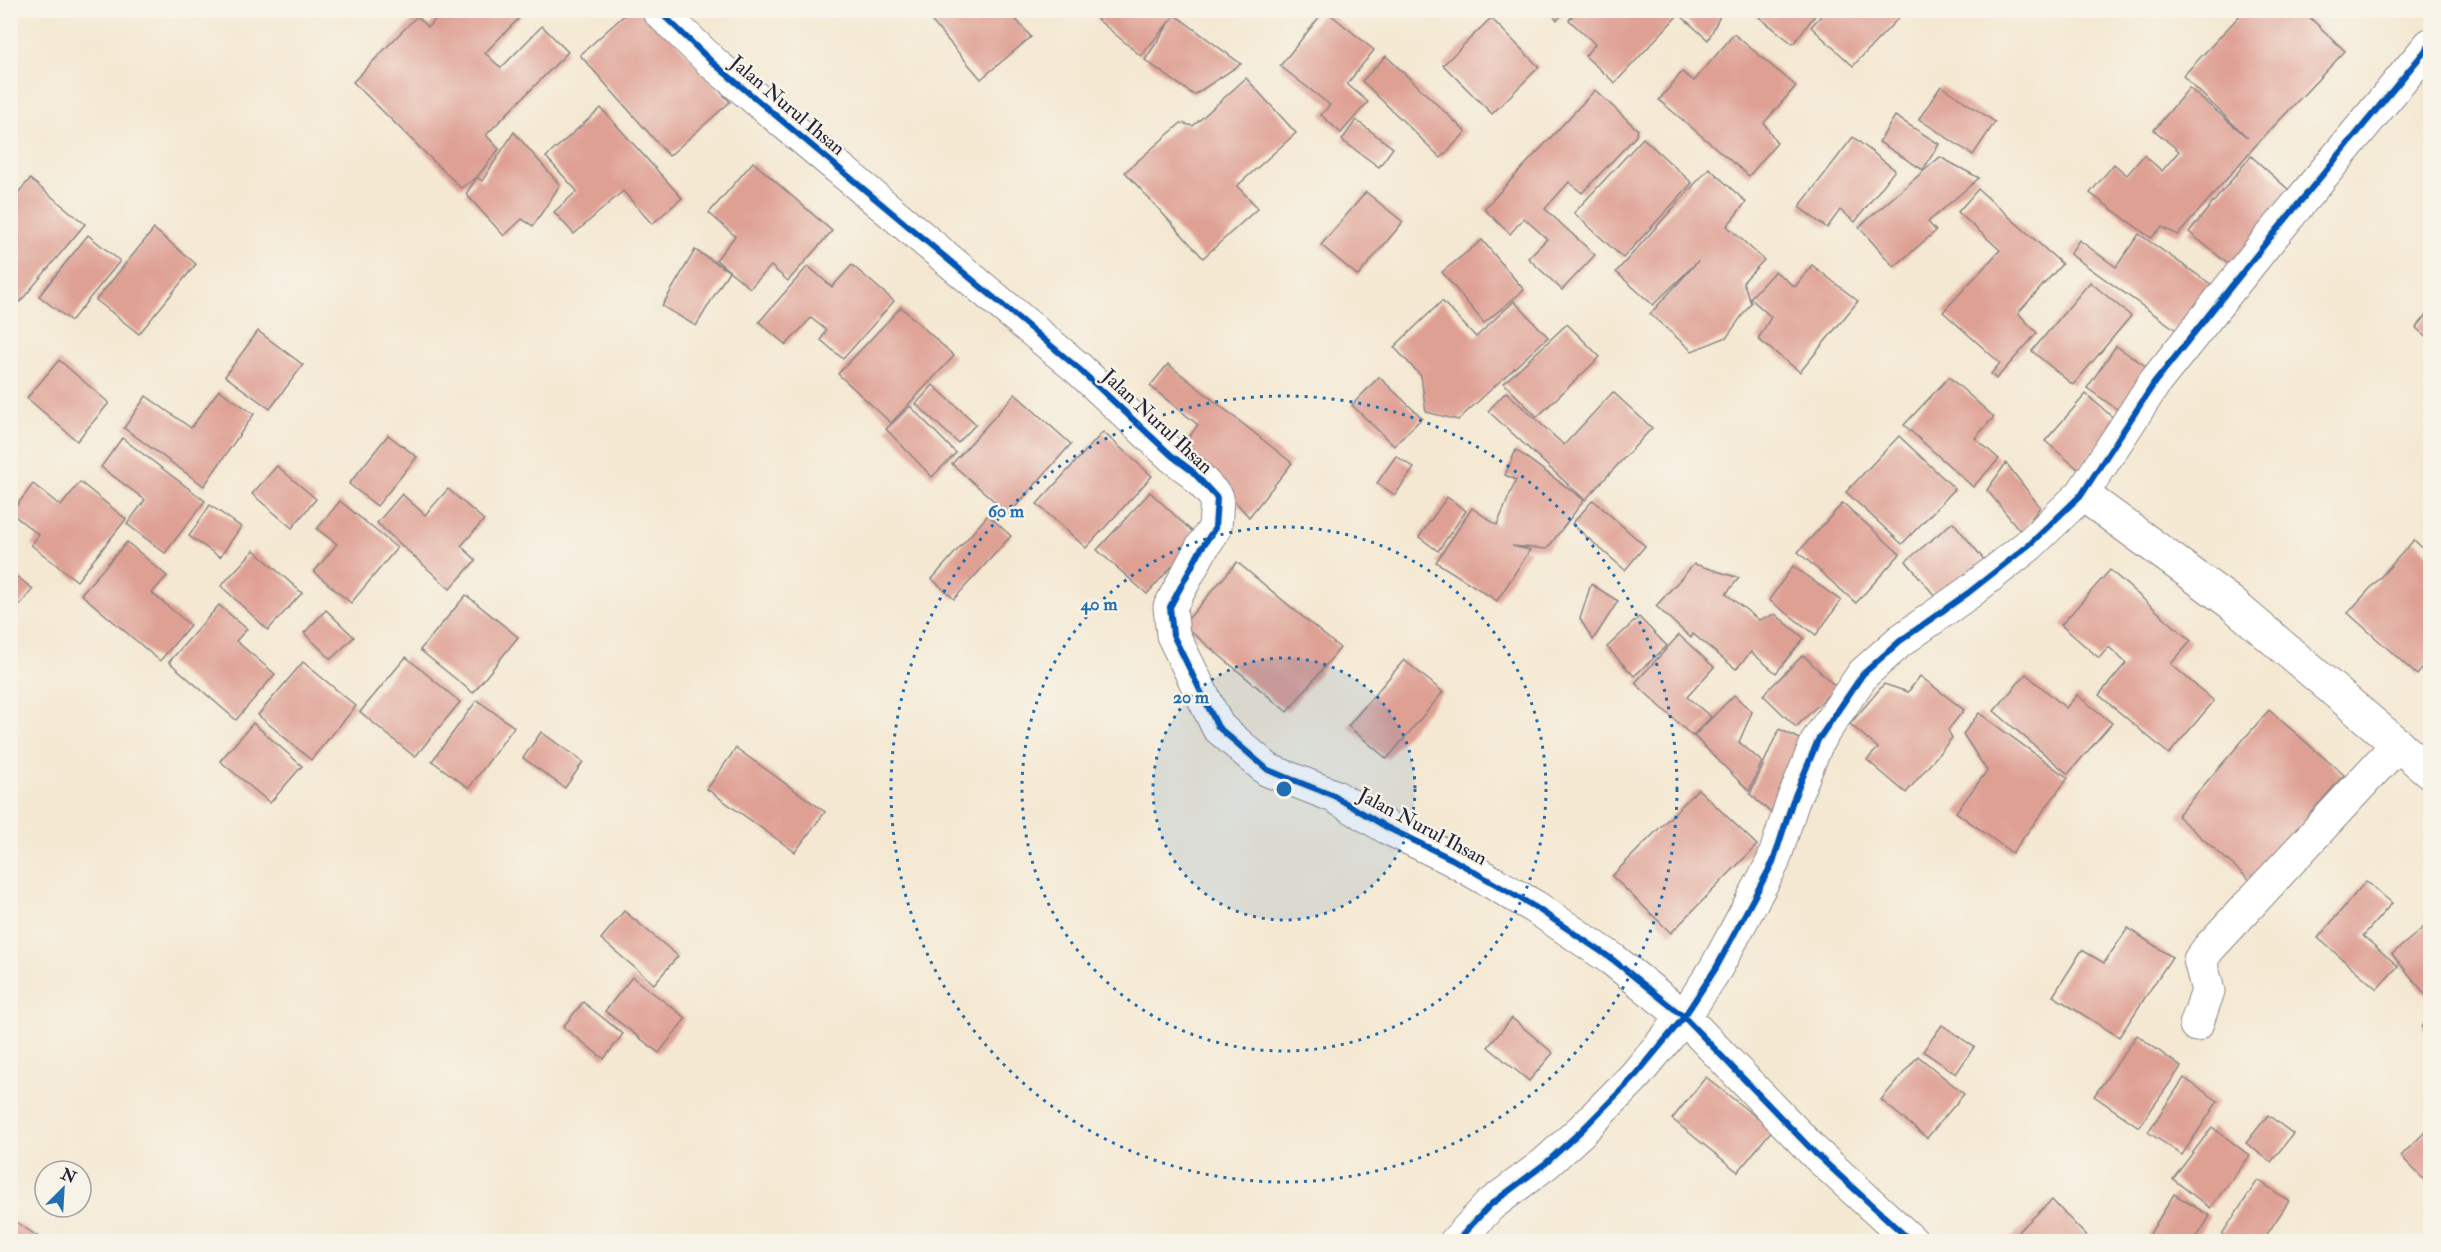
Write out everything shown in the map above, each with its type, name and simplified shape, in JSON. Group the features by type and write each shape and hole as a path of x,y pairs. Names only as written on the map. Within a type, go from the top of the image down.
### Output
{"street":[{"name":"Jalan Nurul Ihsan","path":"658,10 713,63 1079,369 1172,456 1192,471 1217,498 1215,528 1201,549 1170,608 1173,635 1218,727 1268,770 1334,796 1388,828 1452,859 1535,907 1612,959 1684,1017"},
{"path":"1456,1242 1490,1205 1546,1163 1582,1130 1635,1076 1684,1017 1716,968 1773,862 1792,803 1818,740 1863,674 1900,641 2029,546 2082,494 2155,382 2266,243 2430,45"},
{"path":"2082,494 2230,602 2430,772"},
{"path":"2196,1025 2208,991 2200,960 2398,744"},
{"path":"1684,1017 1815,1153 1912,1242"}],"building":[{"path":"444,10 527,10 485,53 501,68 542,26 568,52 486,135 499,149 477,177 461,188 353,82 417,16 428,27"},
{"path":"630,10 647,10 730,102 669,156 580,55"},
{"path":"922,10 1008,10 1031,37 981,79"},
{"path":"1104,10 1177,10 1174,14 1241,64 1194,95 1145,60 1173,17 1141,56 1097,19"},
{"path":"1325,10 1374,50 1347,84 1368,102 1341,133 1321,115 1330,105 1280,66"},
{"path":"1548,10 1567,10 1557,20"},
{"path":"1577,10 1723,10 1708,40 1679,14 1615,83 1585,56 1595,44 1569,20"},
{"path":"1750,10 1819,10 1793,44"},
{"path":"1826,10 1906,10 1853,66 1811,27"},
{"path":"2245,10 2302,10 2345,51 2256,145 2178,235 2162,227 2151,238 2090,193 2114,164 2127,175 2144,155 2162,171 2179,151 2154,130 2189,88 2248,138 2183,76"},
{"path":"1491,18 1539,67 1492,114 1443,65"},
{"path":"1734,34 1796,86 1764,123 1777,143 1749,176 1659,100 1682,72 1694,81"},
{"path":"1386,56 1466,132 1441,158 1362,81"},
{"path":"1246,78 1296,133 1237,186 1258,208 1203,258 1125,172 1181,123 1193,126"},
{"path":"1941,86 1995,122 1973,155 1919,119"},
{"path":"1595,90 1638,130 1636,136 1582,193 1569,182 1545,209 1595,255 1562,290 1528,258 1547,239 1524,218 1510,234 1484,209"},
{"path":"601,108 682,198 652,224 623,191 574,234 554,212 577,191 546,157"},
{"path":"1895,116 1939,144 1923,170 1879,142"},
{"path":"1356,120 1393,148 1379,167 1342,140"},
{"path":"514,132 560,185 533,226 522,219 504,236 466,194 477,177 482,181"},
{"path":"1853,137 1895,170 1855,222 1840,210 1827,228 1799,207"},
{"path":"1643,138 1692,183 1623,258 1574,213"},
{"path":"2251,156 2300,200 2233,268 2189,232"},
{"path":"1940,157 1979,178 1928,222 1936,231 1894,267 1859,227"},
{"path":"753,162 832,231 788,281 771,266 750,288 716,260 735,236 709,213"},
{"path":"1709,168 1746,202 1727,226 1764,260 1743,282 1751,303 1727,337 1692,351 1650,314 1698,261 1653,305 1616,272"},
{"path":"30,179 85,224 20,302 10,294 10,202"},
{"path":"1978,189 2062,264 2018,313 2037,333 1996,379 1991,374 2000,363 1943,312 2000,250 1958,212"},
{"path":"1366,192 1403,222 1358,276 1321,245"},
{"path":"154,229 196,264 139,334 96,300"},
{"path":"2139,234 2219,290 2186,337 2070,254 2079,240 2116,267"},
{"path":"88,235 120,261 71,321 39,296"},
{"path":"1482,240 1524,290 1484,323 1442,272"},
{"path":"695,250 729,271 696,326 662,306"},
{"path":"852,265 894,301 843,359 821,340 826,330 811,318 786,345 759,322 808,266 832,287"},
{"path":"1812,265 1858,301 1800,372 1758,339 1771,317 1750,298 1775,271 1795,287"},
{"path":"2090,282 2131,316 2073,385 2032,351"},
{"path":"1442,301 1476,337 1514,301 1548,337 1458,420 1426,412 1421,376 1394,347"},
{"path":"901,307 954,356 891,423 838,374"},
{"path":"2430,311 2430,340 2416,328"},
{"path":"1567,324 1600,357 1537,417 1504,383"},
{"path":"258,331 303,365 270,409 225,376"},
{"path":"2116,346 2153,371 2124,414 2087,388"},
{"path":"59,360 109,403 77,441 27,398"},
{"path":"1168,364 1292,463 1249,517 1184,444 1198,425 1150,386"},
{"path":"1379,377 1422,418 1394,446 1352,405"},
{"path":"1949,377 1994,417 1975,438 1999,459 1973,487 1904,425"},
{"path":"933,385 976,424 958,443 916,404"},
{"path":"219,390 254,414 204,486 124,428 146,396 191,428"},
{"path":"1506,392 1564,445 1613,392 1652,428 1585,500 1488,411"},
{"path":"1015,394 1071,444 1009,514 952,464"},
{"path":"2086,394 2118,422 2078,469 2045,441"},
{"path":"910,406 956,453 932,477 886,429"},
{"path":"1103,432 1152,476 1086,548 1037,504"},
{"path":"388,435 417,457 377,506 349,484"},
{"path":"1899,436 1955,489 1902,544 1846,492"},
{"path":"122,438 205,501 165,553 127,524 145,500 101,467"},
{"path":"1516,450 1584,500 1547,549 1512,546 1530,550 1497,601 1436,562 1472,508 1497,525 1516,480 1505,475"},
{"path":"1396,456 1414,468 1395,495 1377,483"},
{"path":"2006,463 2040,507 2021,532 1987,490"},
{"path":"277,466 316,499 292,528 252,494"},
{"path":"80,482 126,519 77,581 31,545 39,535 11,513 33,484 61,506"},
{"path":"448,489 484,520 461,546 476,560 450,589 377,523 402,494 425,515"},
{"path":"1150,492 1198,537 1147,594 1097,550"},
{"path":"1447,497 1466,511 1438,551 1419,537"},
{"path":"1593,500 1645,546 1625,570 1572,524"},
{"path":"340,501 397,548 351,603 314,572 337,544 317,529"},
{"path":"1843,503 1900,554 1856,603 1798,552"},
{"path":"210,505 241,527 220,557 189,536"},
{"path":"988,515 1011,536 954,599 932,579"},
{"path":"1953,522 1986,562 1939,601 1906,561"},
{"path":"2414,540 2430,555 2430,659 2417,675 2348,613"},
{"path":"127,542 167,576 152,593 190,625 160,661 81,594"},
{"path":"254,550 302,593 268,630 221,586"},
{"path":"1237,562 1340,648 1287,712 1183,625"},
{"path":"1694,564 1739,578 1726,594 1759,620 1775,614 1804,638 1776,673 1751,652 1736,669 1693,634 1691,638 1656,606"},
{"path":"1793,566 1841,601 1816,635 1769,600"},
{"path":"2110,570 2191,641 2171,664 2214,701 2169,754 2099,695 2126,663 2109,647 2099,658 2061,625"},
{"path":"12,573 33,589 10,617 10,575"},
{"path":"1591,584 1618,601 1593,640 1580,619"},
{"path":"466,595 518,637 473,693 420,650"},
{"path":"219,605 247,629 236,641 275,674 236,720 169,662"},
{"path":"326,610 354,637 331,659 304,633"},
{"path":"1639,617 1667,646 1634,676 1607,647"},
{"path":"1679,635 1714,667 1687,697 1711,717 1692,736 1635,683"},
{"path":"1803,655 1836,687 1796,727 1763,695"},
{"path":"406,657 460,702 415,757 360,712"},
{"path":"1404,660 1443,692 1387,759 1348,726"},
{"path":"303,662 356,706 311,760 258,715"},
{"path":"2026,674 2066,708 2077,695 2112,723 2068,774 1994,711"},
{"path":"1920,676 1964,710 1948,730 1952,738 1906,793 1867,760 1878,748 1850,724 1884,684 1908,692"},
{"path":"1734,695 1752,712 1739,742 1762,762 1749,791 1694,736"},
{"path":"477,700 514,727 469,788 432,761"},
{"path":"2269,710 2344,775 2251,881 2177,816"},
{"path":"1979,713 2068,778 2012,853 1956,812 1987,771 1963,734"},
{"path":"253,723 302,766 270,803 220,761"},
{"path":"1779,729 1815,746 1781,822 1750,794"},
{"path":"541,732 583,762 565,788 523,758"},
{"path":"736,748 825,812 795,852 707,789"},
{"path":"1698,789 1757,845 1671,933 1612,876"},
{"path":"2366,881 2392,903 2363,936 2398,966 2377,989 2318,938"},
{"path":"624,911 678,956 654,984 601,939"},
{"path":"2430,922 2430,1000 2392,954"},
{"path":"2128,928 2172,957 2119,1037 2053,996 2082,950 2104,963"},
{"path":"632,977 686,1018 659,1053 605,1011"},
{"path":"583,1002 623,1034 604,1059 563,1027"},
{"path":"2430,1011 2430,1033 2422,1028"},
{"path":"1512,1018 1553,1053 1529,1081 1488,1047"},
{"path":"1942,1025 1974,1047 1956,1074 1923,1051"},
{"path":"2137,1035 2181,1067 2139,1127 2094,1096"},
{"path":"1918,1056 1964,1094 1927,1138 1881,1100"},
{"path":"1706,1077 1772,1130 1738,1172 1672,1119"},
{"path":"2184,1078 2218,1101 2182,1155 2148,1132"},
{"path":"2268,1115 2293,1134 2271,1162 2246,1143"},
{"path":"2212,1127 2250,1156 2210,1208 2173,1179"},
{"path":"2430,1127 2430,1186 2401,1156"},
{"path":"2258,1180 2289,1201 2262,1242 2233,1242 2222,1234"},
{"path":"2174,1194 2210,1216 2194,1242 2145,1242"},
{"path":"2052,1200 2092,1242 2007,1242"},
{"path":"16,1222 46,1242 10,1242 10,1231"}],"cycle path":[{"path":"658,10 713,63 1079,369 1172,456 1192,471 1217,498 1215,528 1170,607 1173,635 1218,727 1268,770 1334,796 1388,828 1452,859 1535,907 1612,959 1684,1017 1815,1153 1912,1242"},
{"path":"1456,1242 1490,1205 1546,1163 1582,1130 1635,1076 1684,1017 1716,968 1773,862 1792,803 1818,740 1863,674 1900,641 1968,593 2029,545 2082,494 2155,382 2266,243 2430,45"}]}
